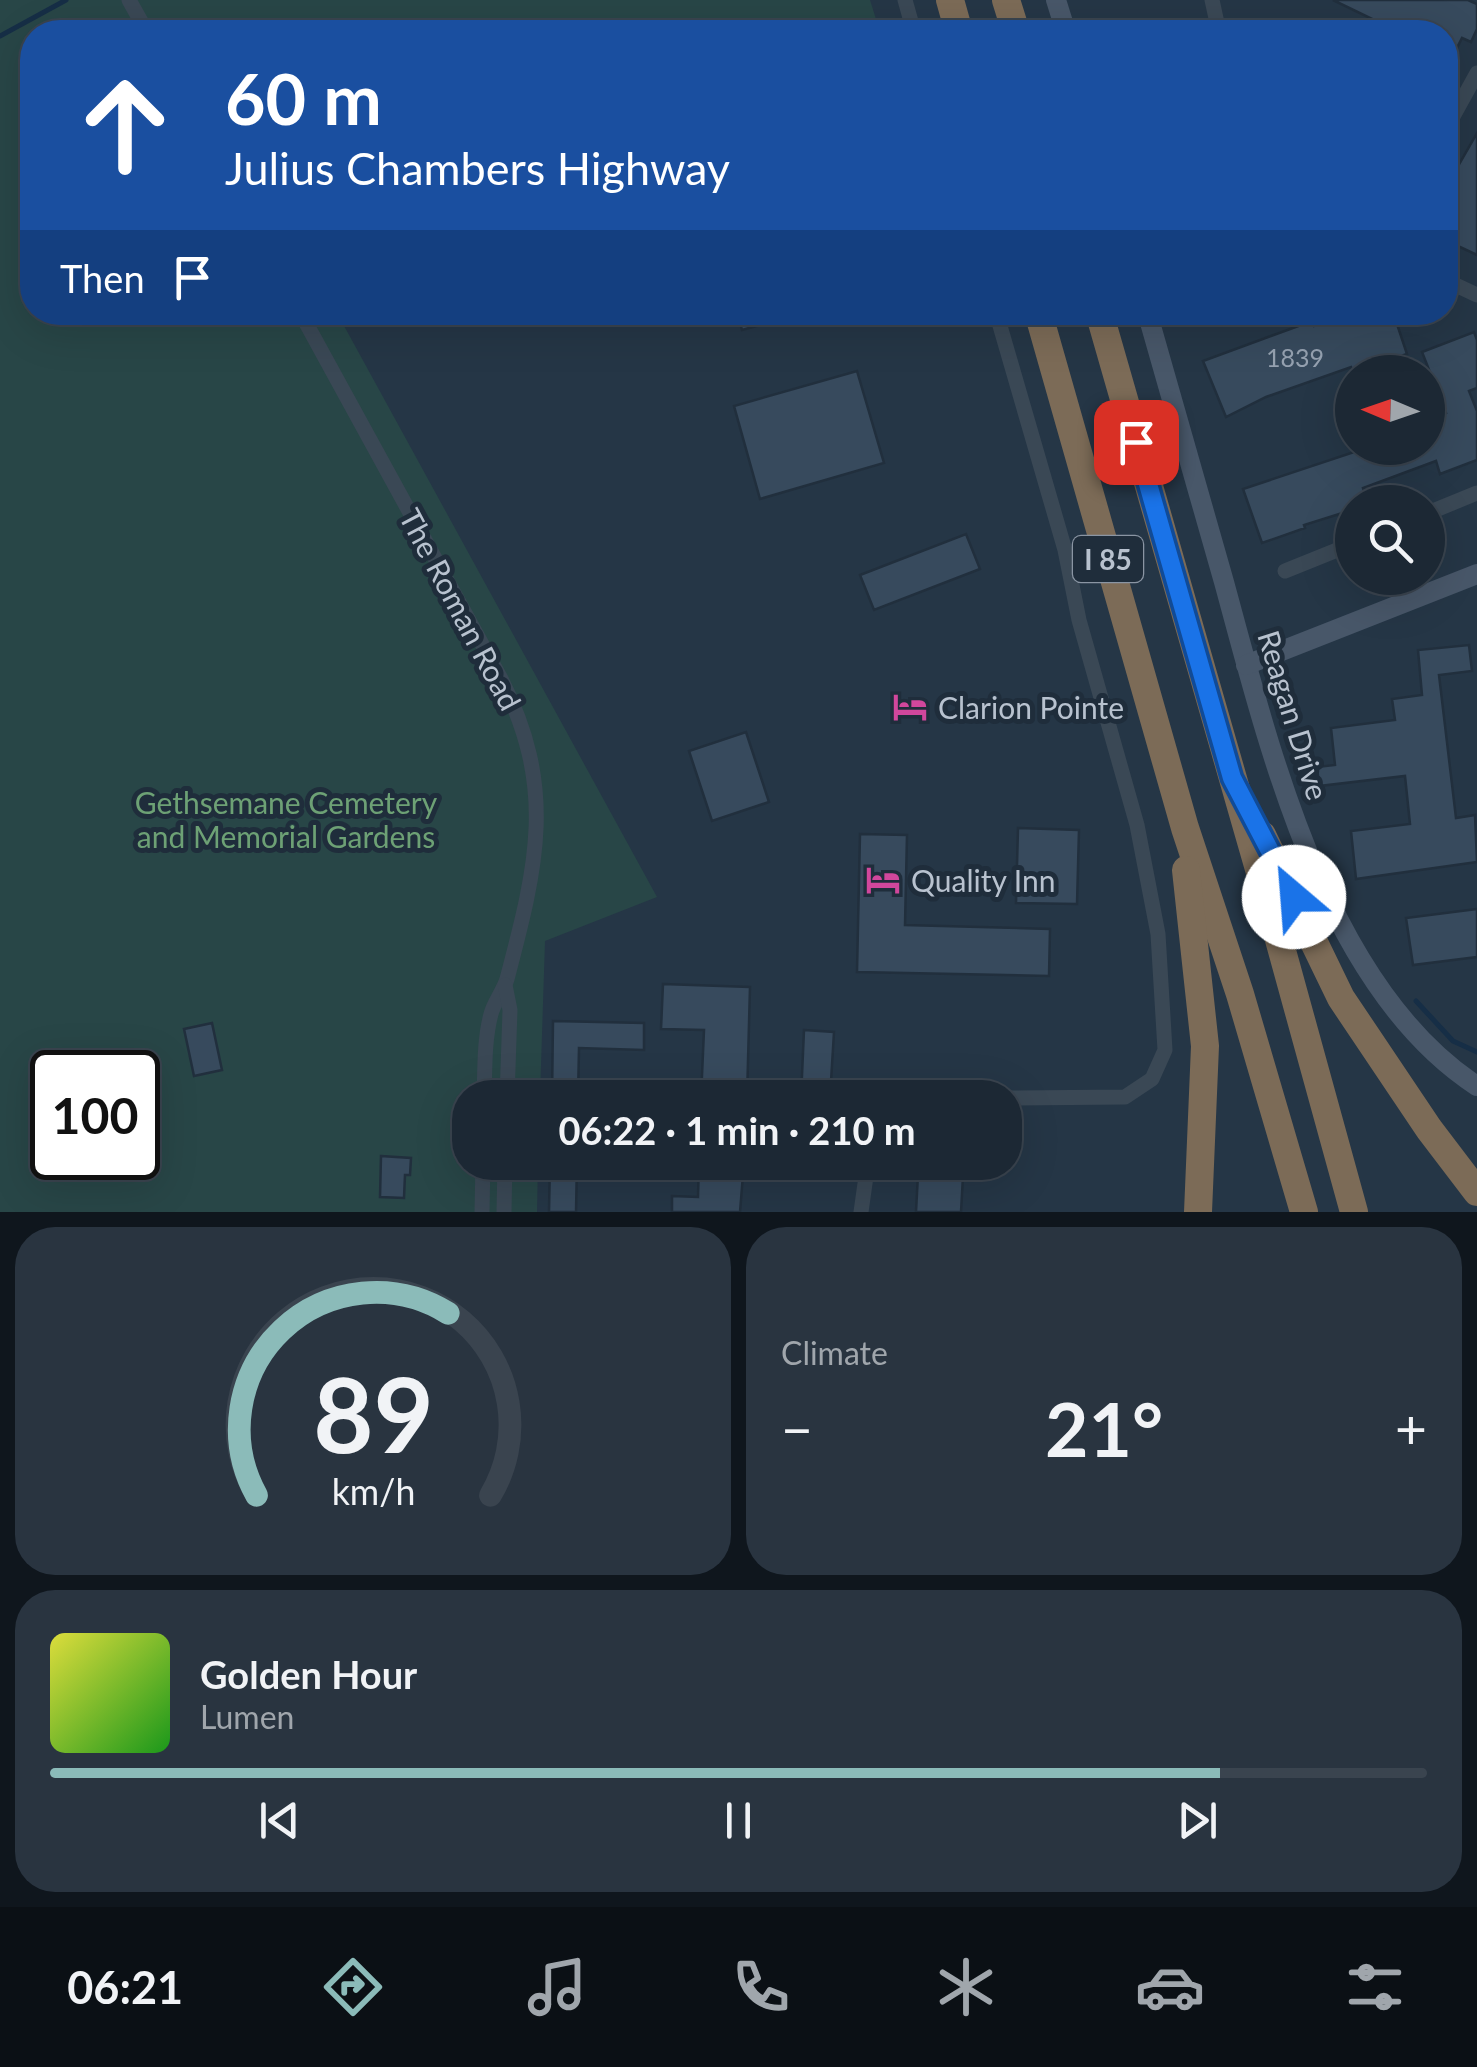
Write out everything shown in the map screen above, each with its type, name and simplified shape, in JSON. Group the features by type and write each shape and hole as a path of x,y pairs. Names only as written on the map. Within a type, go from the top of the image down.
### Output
{"highway":[{"name":"I 85","path":"1042,325 1178,805 1240,994 1304,1212"},
{"name":"I 85","path":"1103,325 1354,1212"},
{"path":"1232,778 1341,998 1429,1129 1477,1192"},
{"path":"1178,805 1206,1046 1198,1212"}],"street":[{"path":"1458,108 1477,74"},
{"name":"The Roman Road","path":"307,325 500,677 527,741 536,779 538,830 534,865 505,985 491,1011 485,1080"},
{"path":"1000,325 1065,550 1078,620 1137,824 1158,934 1164,1019 1160,1066 1140,1090 1109,1099 1022,1098"},
{"name":"Reagan Drive","path":"1154,325 1246,666 1292,814 1335,912 1394,1006 1434,1053 1477,1086"},
{"path":"1445,507 1477,494"},
{"path":"1285,571 1335,551"},
{"path":"1246,666 1477,574"},
{"name":"The Roman Road","path":"505,985 510,1010 508,1080"},
{"path":"482,1212 483,1180"},
{"path":"504,1212 505,1180"},
{"path":"861,1212 865,1180"}],"green space":[{"name":"Gethsemane Cemetery and Memorial Gardens","path":"0,0 870,0 876,20 20,20 20,325 344,325 657,897 545,941 541,1080 452,1080 452,1180 538,1180 537,1212 0,1212"}],"building":[{"path":"1333,0 1468,0 1477,4 1477,29 1471,42 1462,38 1458,46 1458,20 1374,20"},
{"path":"1477,133 1477,255 1458,246 1458,166"},
{"path":"1301,325 1397,325 1407,354 1335,355 1335,373 1266,397 1226,417 1203,361"},
{"path":"1474,332 1477,340 1477,388 1469,391 1477,411 1477,460 1440,474 1437,465 1445,465 1445,355 1422,352"},
{"path":"857,371 884,463 760,499 734,406"},
{"path":"1335,458 1335,465 1425,465 1371,485 1335,485 1335,515 1262,543 1243,489"},
{"path":"966,534 980,569 874,610 860,575"},
{"path":"1469,645 1472,671 1439,675 1456,818 1475,815 1477,862 1356,879 1351,831 1410,824 1405,776 1319,786 1317,767 1335,765 1331,728 1395,720 1392,699 1422,695 1418,650"},
{"path":"746,732 769,802 712,821 689,751"},
{"path":"1018,828 1079,830 1077,904 1016,903"},
{"name":"Quality Inn","path":"860,834 907,835 905,925 1050,929 1049,976 857,972"},
{"path":"1477,909 1477,957 1413,965 1406,918"},
{"path":"663,984 750,987 747,1080 702,1080 704,1030 661,1029"},
{"path":"553,1021 644,1023 644,1050 579,1048 578,1080 552,1080"},
{"path":"212,1023 222,1070 194,1076 184,1029"},
{"path":"804,1030 834,1032 831,1080 802,1080"},
{"path":"381,1156 411,1158 404,1198 380,1197"},
{"path":"550,1180 577,1180 576,1212 549,1212"},
{"path":"698,1180 743,1180 740,1212 672,1212 672,1196 698,1197"},
{"path":"918,1180 963,1180 961,1212 916,1212"}],"waterway":[{"path":"29,20 66,0"},
{"path":"0,36 20,25"},
{"path":"1416,1001 1453,1041 1477,1052"}],"place":[{"name":"Clarion Pointe","path":"910,707"},
{"name":"Quality Inn","path":"883,880"}],"route":[{"path":"1136,442 1232,778 1294,897"}]}
